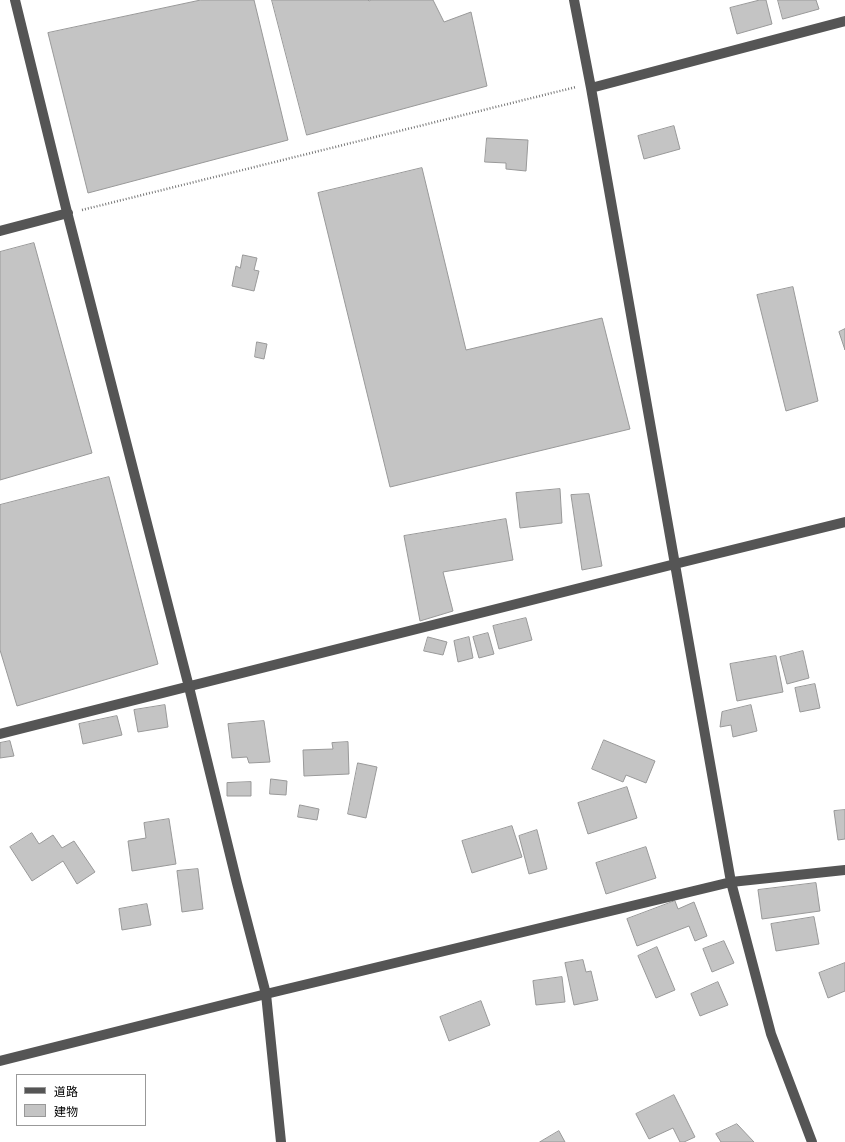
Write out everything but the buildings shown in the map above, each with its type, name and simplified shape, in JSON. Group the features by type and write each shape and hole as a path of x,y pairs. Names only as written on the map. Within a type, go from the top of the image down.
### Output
{"street":[{"path":"15,0 266,994 281,1142"},
{"path":"574,0 731,882 771,1034 812,1142"},
{"path":"590,86 845,21"},
{"path":"0,231 68,213"},
{"path":"0,734 845,522"},
{"path":"0,1061 266,994 731,882 845,870"}],"path":[{"path":"68,213 590,86"}]}
